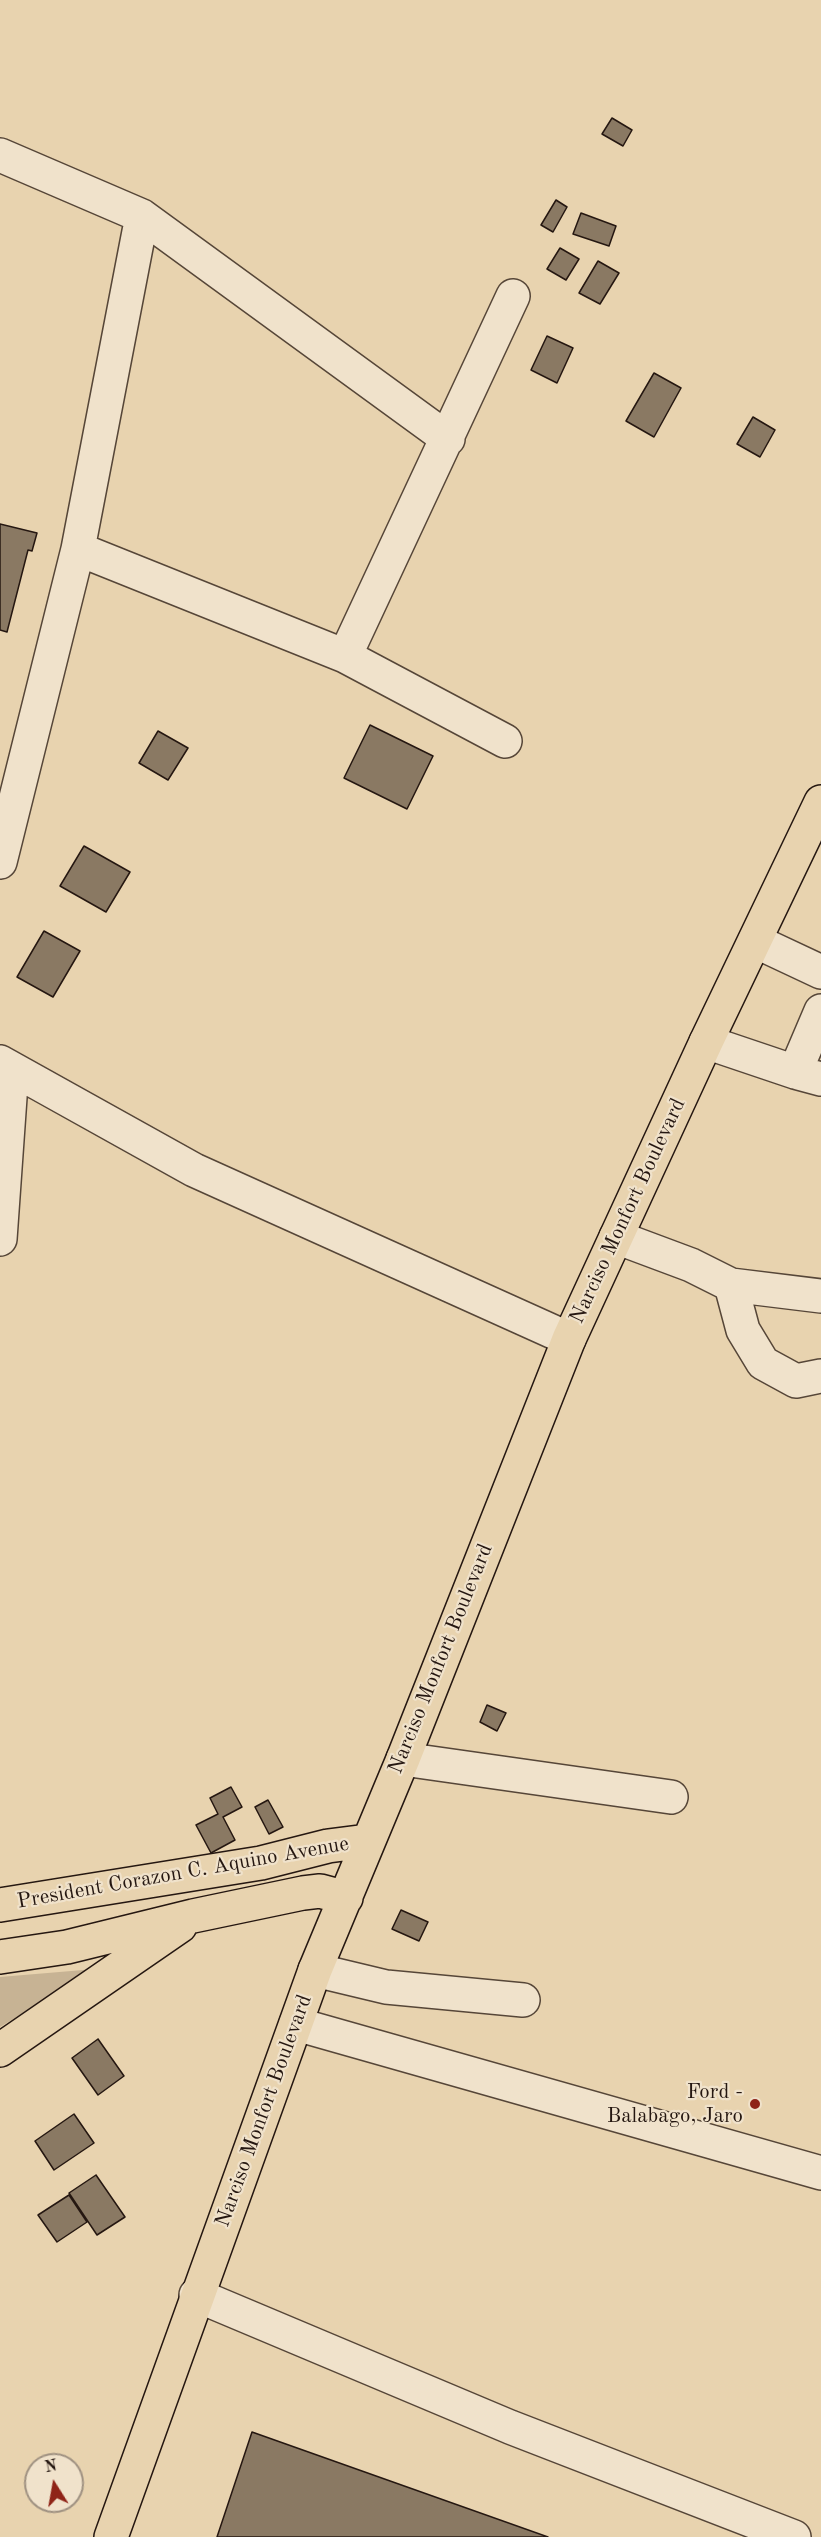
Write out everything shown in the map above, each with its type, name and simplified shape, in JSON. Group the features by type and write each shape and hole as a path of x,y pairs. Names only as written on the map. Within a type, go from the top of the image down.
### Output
{"main road":[{"name":"Narciso Monfort Boulevard","path":"111,2537 196,2295 315,1970 403,1759 569,1339 706,1041 755,941 812,846 820,805"},
{"name":"President Corazon C. Aquino Avenue","path":"0,1905 241,1867 328,1846 367,1841"},
{"name":"President Corazon C. Aquino Avenue","path":"0,1957 67,1947 193,1916 303,1893 320,1891 346,1898"},
{"path":"0,2050 193,1916"}],"street":[{"path":"0,155 142,216 448,439"},
{"path":"0,862 78,549 142,216"},
{"path":"345,656 513,296"},
{"path":"78,549 345,656 506,741"},
{"path":"755,941 821,972"},
{"path":"706,1041 808,1075 821,1011"},
{"path":"0,1239 6,1066 194,1170 569,1339"},
{"path":"616,1237 691,1265 731,1285 821,1296"},
{"path":"731,1285 742,1330 763,1363 796,1381 821,1376"},
{"path":"403,1759 671,1797"},
{"path":"315,1970 386,1987 523,2000"},
{"path":"296,2024 821,2173"},
{"path":"196,2295 510,2427 794,2537"}],"shaded area":[{"path":"95,1969 0,2027 0,1977"}],"building":[{"path":"612,118 632,130 623,146 602,134"},
{"path":"556,200 567,207 553,232 541,225"},
{"path":"581,213 616,226 609,246 573,234"},
{"path":"560,248 579,259 566,280 547,269"},
{"path":"598,261 619,273 600,304 579,293"},
{"path":"547,336 573,348 557,383 531,370"},
{"path":"654,373 681,388 654,437 626,421"},
{"path":"753,417 775,430 760,457 737,444"},
{"path":"0,524 37,533 32,551 28,550 7,632 0,630"},
{"path":"370,725 433,756 407,809 344,778"},
{"path":"158,731 188,748 168,780 139,763"},
{"path":"84,846 130,872 106,912 60,886"},
{"path":"44,931 80,951 53,997 17,977"},
{"path":"487,1705 506,1713 497,1731 480,1722"},
{"path":"231,1787 242,1807 223,1817 235,1840 211,1853 196,1825 218,1814 210,1798"},
{"path":"268,1800 283,1827 269,1834 255,1807"},
{"path":"401,1910 428,1922 419,1941 392,1929"},
{"path":"98,2039 124,2076 98,2095 72,2058"},
{"path":"74,2114 94,2143 54,2170 35,2141"},
{"path":"96,2175 125,2217 97,2235 69,2193"},
{"path":"69,2195 87,2222 57,2242 38,2215"},
{"path":"252,2432 548,2537 217,2537"}],"place":[{"name":"Ford - Balabago, Jaro","path":"755,2104"}]}
